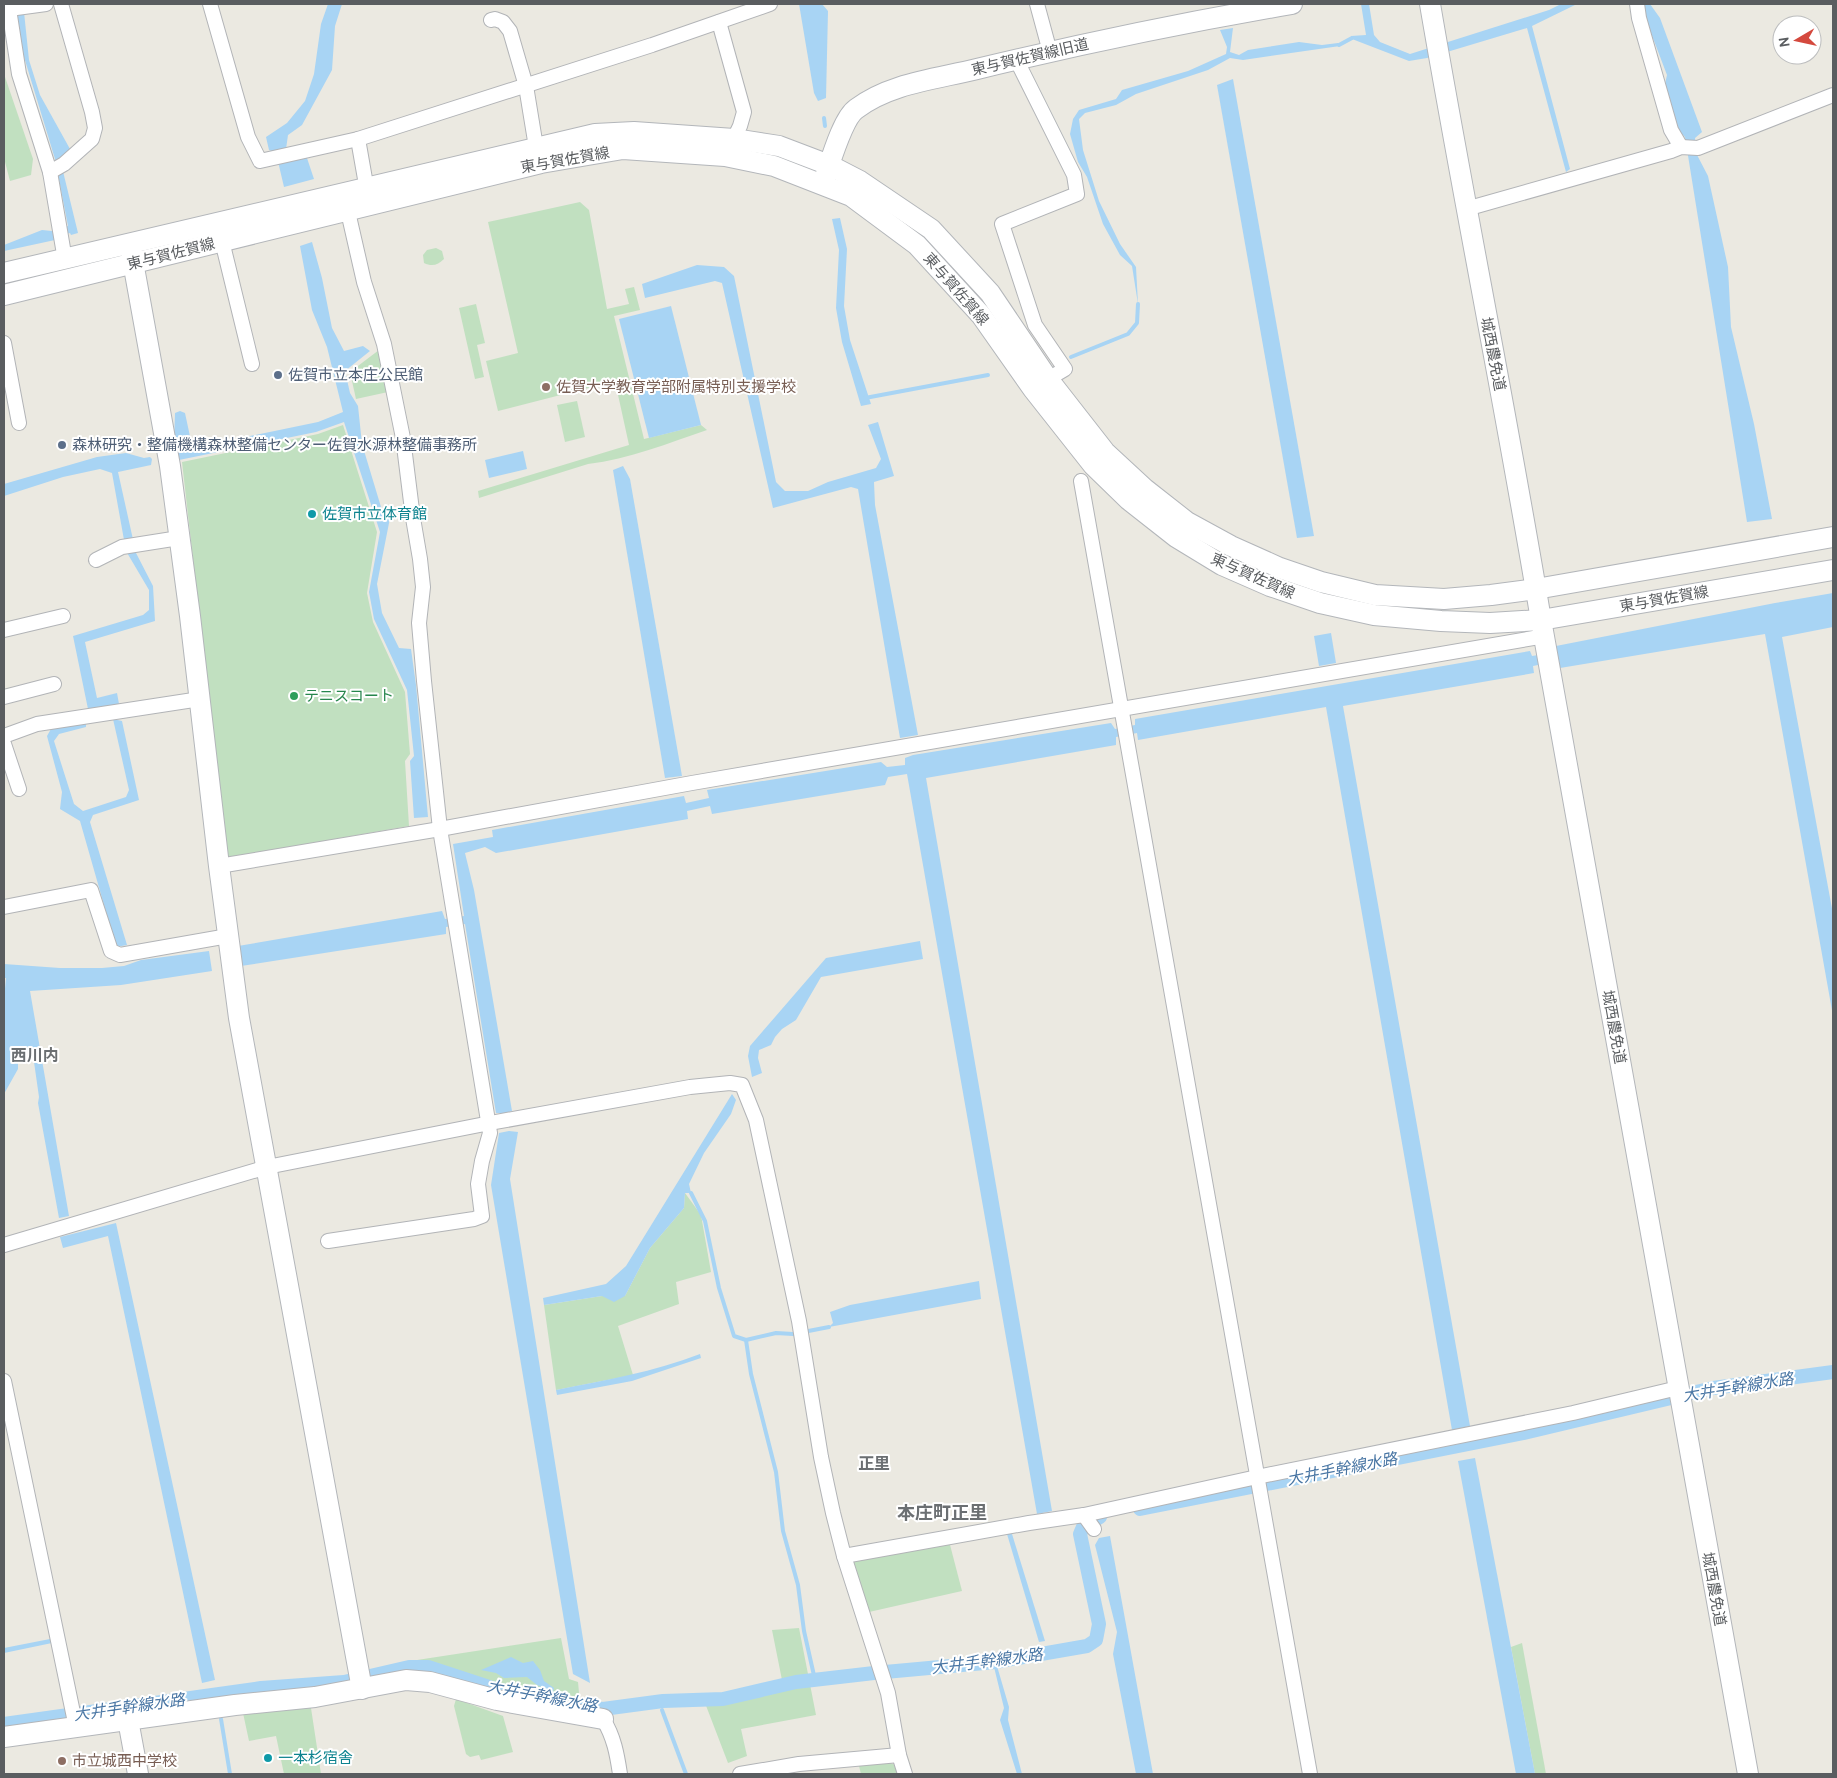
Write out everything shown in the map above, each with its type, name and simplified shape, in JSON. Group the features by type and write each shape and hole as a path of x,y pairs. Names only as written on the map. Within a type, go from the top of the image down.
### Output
{"main road":[{"name":"東与賀佐賀線旧道","path":"822,184 839,137 854,110 887,91 1016,59 1214,17 1292,4"},
{"name":"城西農免道","path":"1430,4 1748,1774"},
{"name":"東与賀佐賀線","path":"368,196 536,147 595,134 634,132 729,148 851,196 917,245 981,315 1033,389 1094,465 1130,500 1176,537 1222,565 1270,586 1320,603 1374,615 1490,623 1546,643 1833,570"},
{"name":"東与賀佐賀線","path":"4,273 130,244 541,162 623,149 779,146 829,165 860,181 931,229 990,293 1048,379 1106,452 1145,489 1187,522 1231,546 1280,568 1321,582 1375,595 1444,599 1536,589 1833,537"},
{"name":"東与賀佐賀線","path":"4,295 222,241 346,201"},
{"path":"130,244 158,397 179,538 239,1018 361,1682"},
{"path":"4,1737 76,1724 128,1720 235,1705 315,1698 361,1682 406,1680 430,1682 497,1700 603,1719"},
{"path":"128,1720 138,1774"}],"street":[{"path":"46,4 13,7 18,74 56,168 65,260"},
{"path":"56,168 92,139 95,128 61,4"},
{"path":"210,4 248,137 260,161 358,139 526,86 770,4"},
{"path":"1037,4 1050,52"},
{"path":"1637,5 1671,130 1681,147"},
{"path":"491,20 495,19 503,22 510,31 526,86 536,147"},
{"path":"719,22 744,112 729,148"},
{"path":"1016,59 1074,175 1077,194 1002,224 1035,326 1065,369 1048,379"},
{"path":"1466,209 1681,147 1698,148 1833,95"},
{"path":"358,139 368,196"},
{"path":"328,1241 474,1219 482,1216 478,1184 490,1133 440,829 419,623 423,588 403,438 384,344 364,282 346,201"},
{"path":"222,241 252,364"},
{"path":"4,343 19,423"},
{"path":"1081,481 1310,1774"},
{"path":"96,560 122,547 179,538"},
{"path":"4,630 63,616"},
{"path":"219,866 1122,709 1546,643"},
{"path":"4,697 54,684"},
{"path":"4,736 38,724 200,699"},
{"path":"4,744 19,789"},
{"path":"4,907 91,890 111,951 124,954 228,936"},
{"path":"5,1242 66,1227 267,1167 690,1087 730,1083 742,1084 756,1120 801,1332 833,1513 844,1556 888,1693 899,1755 905,1774"},
{"path":"4,1381 76,1724"},
{"path":"844,1556 1084,1515 1256,1477 1573,1413 1680,1396"},
{"path":"1084,1515 1094,1529"},
{"path":"603,1719 610,1730 615,1745 620,1774"},
{"path":"740,1774 799,1764 899,1755"}],"green space":[{"path":"4,74 33,159 31,175 10,181 4,158"},
{"path":"580,202 589,210 607,309 629,304 625,289 634,287 640,310 614,316 644,439 701,425 707,430 634,454 588,464 479,498 478,491 629,445 615,381 498,411 486,361 518,353 488,222"},
{"path":"436,248 442,251 444,259 435,265 424,263 423,255 427,250"},
{"path":"476,304 485,343 477,345 484,377 475,379 459,308"},
{"path":"379,350 388,392 356,399 350,372"},
{"path":"577,401 585,437 565,442 557,405"},
{"path":"343,425 377,532 367,593 373,622 405,692 410,754 405,761 409,826 227,858 182,462 318,434"},
{"path":"685,1193 701,1215 711,1272 676,1282 679,1304 618,1326 633,1375 556,1390 544,1305 602,1296 625,1296 650,1248 684,1208"},
{"path":"949,1541 962,1591 869,1612 850,1559"},
{"path":"799,1628 816,1715 741,1729 747,1756 728,1763 705,1703 724,1702 784,1690 772,1630"},
{"path":"561,1638 569,1679 578,1682 580,1703 491,1683 417,1660"},
{"path":"1522,1643 1546,1774 1535,1774 1511,1647"},
{"path":"456,1699 503,1716 513,1752 481,1760 479,1755 470,1757 466,1754 454,1706"},
{"path":"311,1708 321,1774 284,1774 276,1736 249,1741 243,1713"},
{"path":"888,1762 895,1765 898,1774 861,1774 859,1766"}],"water":[{"path":"15,4 24,12 29,60 40,95 70,149 60,159 78,233 71,235 70,233 55,237 55,240 4,251 4,245 42,230 52,231 68,226 55,159 24,57"},
{"path":"328,4 342,4 335,26 332,70 302,125 288,135 286,149 306,155 314,179 284,187 276,153 269,150 266,137 287,123 305,101 314,74 321,24"},
{"path":"799,4 822,4 828,11 826,98 818,101 814,93"},
{"path":"1361,4 1369,4 1374,35 1380,42 1410,54 1549,10 1561,4 1577,4 1532,26 1570,169 1566,172 1527,28 1427,58 1409,61 1352,39 1351,36 1366,35"},
{"path":"1640,4 1650,4 1660,18 1702,132 1695,138 1696,153 1708,176 1728,267 1731,327 1754,424 1772,519 1747,522 1685,137 1679,131 1665,84 1667,75"},
{"path":"1233,28 1230,52 1239,55 1248,50 1299,42 1322,45 1338,43 1340,46 1243,60 1230,58 1208,70 1136,94 1116,105 1085,113 1079,119 1083,150 1099,201 1120,244 1136,267 1138,304 1132,266 1120,255 1103,224 1087,177 1078,162 1070,134 1073,119 1079,110 1116,99 1122,90 1188,71 1226,54 1227,47 1220,30"},
{"path":"1233,79 1314,536 1297,538 1217,85"},
{"path":"840,218 847,249 844,306 850,340 871,404 861,406 842,342 836,308 839,250 832,219"},
{"path":"312,242 322,278 332,328 344,351 363,346 370,351 345,371 350,393 358,406 362,444 381,507 390,518 377,584 382,613 399,648 411,649 428,817 414,818 410,761 414,756 407,690 374,619 369,592 380,532 344,422 316,432 179,460 174,444 175,413 180,411 185,413 191,441 197,447 318,422 343,412 327,347 312,310 300,246"},
{"path":"697,265 724,267 734,276 776,482 785,491 808,491 828,482 876,468 881,459 868,425 878,422 894,476 874,482 875,505 918,735 900,738 858,489 851,487 773,508 722,283 715,281 645,298 642,284"},
{"path":"671,306 701,425 649,438 619,319"},
{"path":"523,451 527,469 489,478 485,460"},
{"path":"126,453 152,459 151,465 118,472 136,553 153,586 155,621 85,642 97,698 117,693 119,704 88,709 73,636 143,615 149,610 149,590 126,551 112,473 100,469 63,477 4,496 4,484 97,457"},
{"path":"623,466 630,479 682,776 665,778 613,470"},
{"path":"1833,593 1833,627 1782,637 1833,914 1833,1016 1765,634 1560,668 1558,661 1533,666 1534,673 1343,706 1470,1426 1452,1430 1326,707 1138,740 1137,733 1116,737 1116,745 926,778 1052,1511 1037,1514 907,774 888,777 885,785 712,814 710,806 687,811 688,819 496,853 485,847 465,853 474,890 512,1111 506,1113 496,1113 465,924 446,927 446,934 241,966 238,946 442,911 445,919 464,916 453,844 493,837 492,830 684,796 686,803 709,798 707,790 881,762 887,767 905,765 905,758 913,755 1111,723 1115,729 1135,725 1135,719 1530,651 1532,656 1557,652 1556,646"},
{"path":"1331,633 1336,663 1319,666 1314,636"},
{"path":"113,719 122,721 139,800 93,815 90,822 127,945 116,947 80,821 60,809 62,792 47,736 51,729 86,723 86,727 59,734 54,741 74,804 83,811 126,797 129,790"},
{"path":"920,941 923,959 821,977 796,1020 782,1029 771,1045 759,1050 758,1058 762,1073 752,1077 748,1056 750,1046 826,958"},
{"path":"209,951 212,971 121,985 30,991 69,1216 59,1218 38,1103 39,1097 33,1055 30,1051 21,1052 18,1056 18,1069 4,1094 4,999 6,978 4,978 4,964 60,968 102,968 124,966 141,960"},
{"path":"732,1094 736,1100 731,1114 704,1153 689,1184 691,1193 685,1193 684,1208 650,1248 625,1296 614,1302 602,1296 544,1305 543,1298 606,1284 626,1266"},
{"path":"518,1132 510,1179 590,1683 573,1674 491,1185 499,1133"},
{"path":"116,1223 215,1680 202,1683 108,1236 63,1248 60,1237"},
{"path":"979,1281 981,1299 829,1327 833,1323 830,1312 850,1305"},
{"path":"700,1354 701,1358 632,1381 557,1395 556,1390 647,1371"},
{"path":"1475,1458 1535,1774 1516,1774 1458,1461"},
{"path":"1007,1534 1012,1534 1045,1641 1039,1642"},
{"path":"1110,1536 1153,1774 1136,1774 1113,1654 1117,1632 1095,1545 1099,1538"},
{"path":"50,1639 52,1643 4,1653 4,1648"},
{"path":"511,1657 523,1663 533,1661 540,1670 544,1681 554,1688 553,1692 537,1685 527,1677 504,1678 496,1673 481,1670"},
{"path":"997,1666 1009,1707 1008,1720 1022,1774 1017,1774 1000,1720 1004,1708 994,1667"}],"waterway":[{"path":"1339,45 1352,38"},
{"path":"824,118 825,126"},
{"path":"1071,357 1128,334 1137,323 1138,304"},
{"path":"865,398 988,375"},
{"path":"691,1193 705,1221 719,1288 734,1336 746,1340 751,1374 776,1472 783,1531 798,1585 804,1631 815,1680"},
{"path":"746,1340 776,1333 793,1334 829,1327"},
{"name":"大井手幹線水路","path":"1140,1509 1524,1433 1713,1388 1833,1372"},
{"name":"大井手幹線水路","path":"585,1707 603,1709 663,1701 723,1699 796,1682 995,1662 1087,1646 1096,1640 1099,1624 1080,1534 1083,1527 1100,1517"},
{"name":"大井手幹線水路","path":"4,1724 261,1688 344,1682 409,1667 428,1667 495,1689 547,1699"},
{"path":"662,1710 686,1774"},
{"path":"221,1719 230,1774"}],"place":[{"name":"佐賀市立本庄公民館","path":"278,375"},
{"name":"佐賀大学教育学部附属特別支援学校","path":"546,387"},
{"name":"森林研究・整備機構森林整備センター佐賀水源林整備事務所","path":"62,445"},
{"name":"佐賀市立体育館","path":"312,514"},
{"name":"テニスコート","path":"294,696"},
{"name":"一本杉宿舎","path":"268,1758"},
{"name":"市立城西中学校","path":"62,1761"}],"district":[{"name":"西川内","path":"35,1055"},
{"name":"正里","path":"874,1463"},
{"name":"本庄町正里","path":"942,1513"}]}
